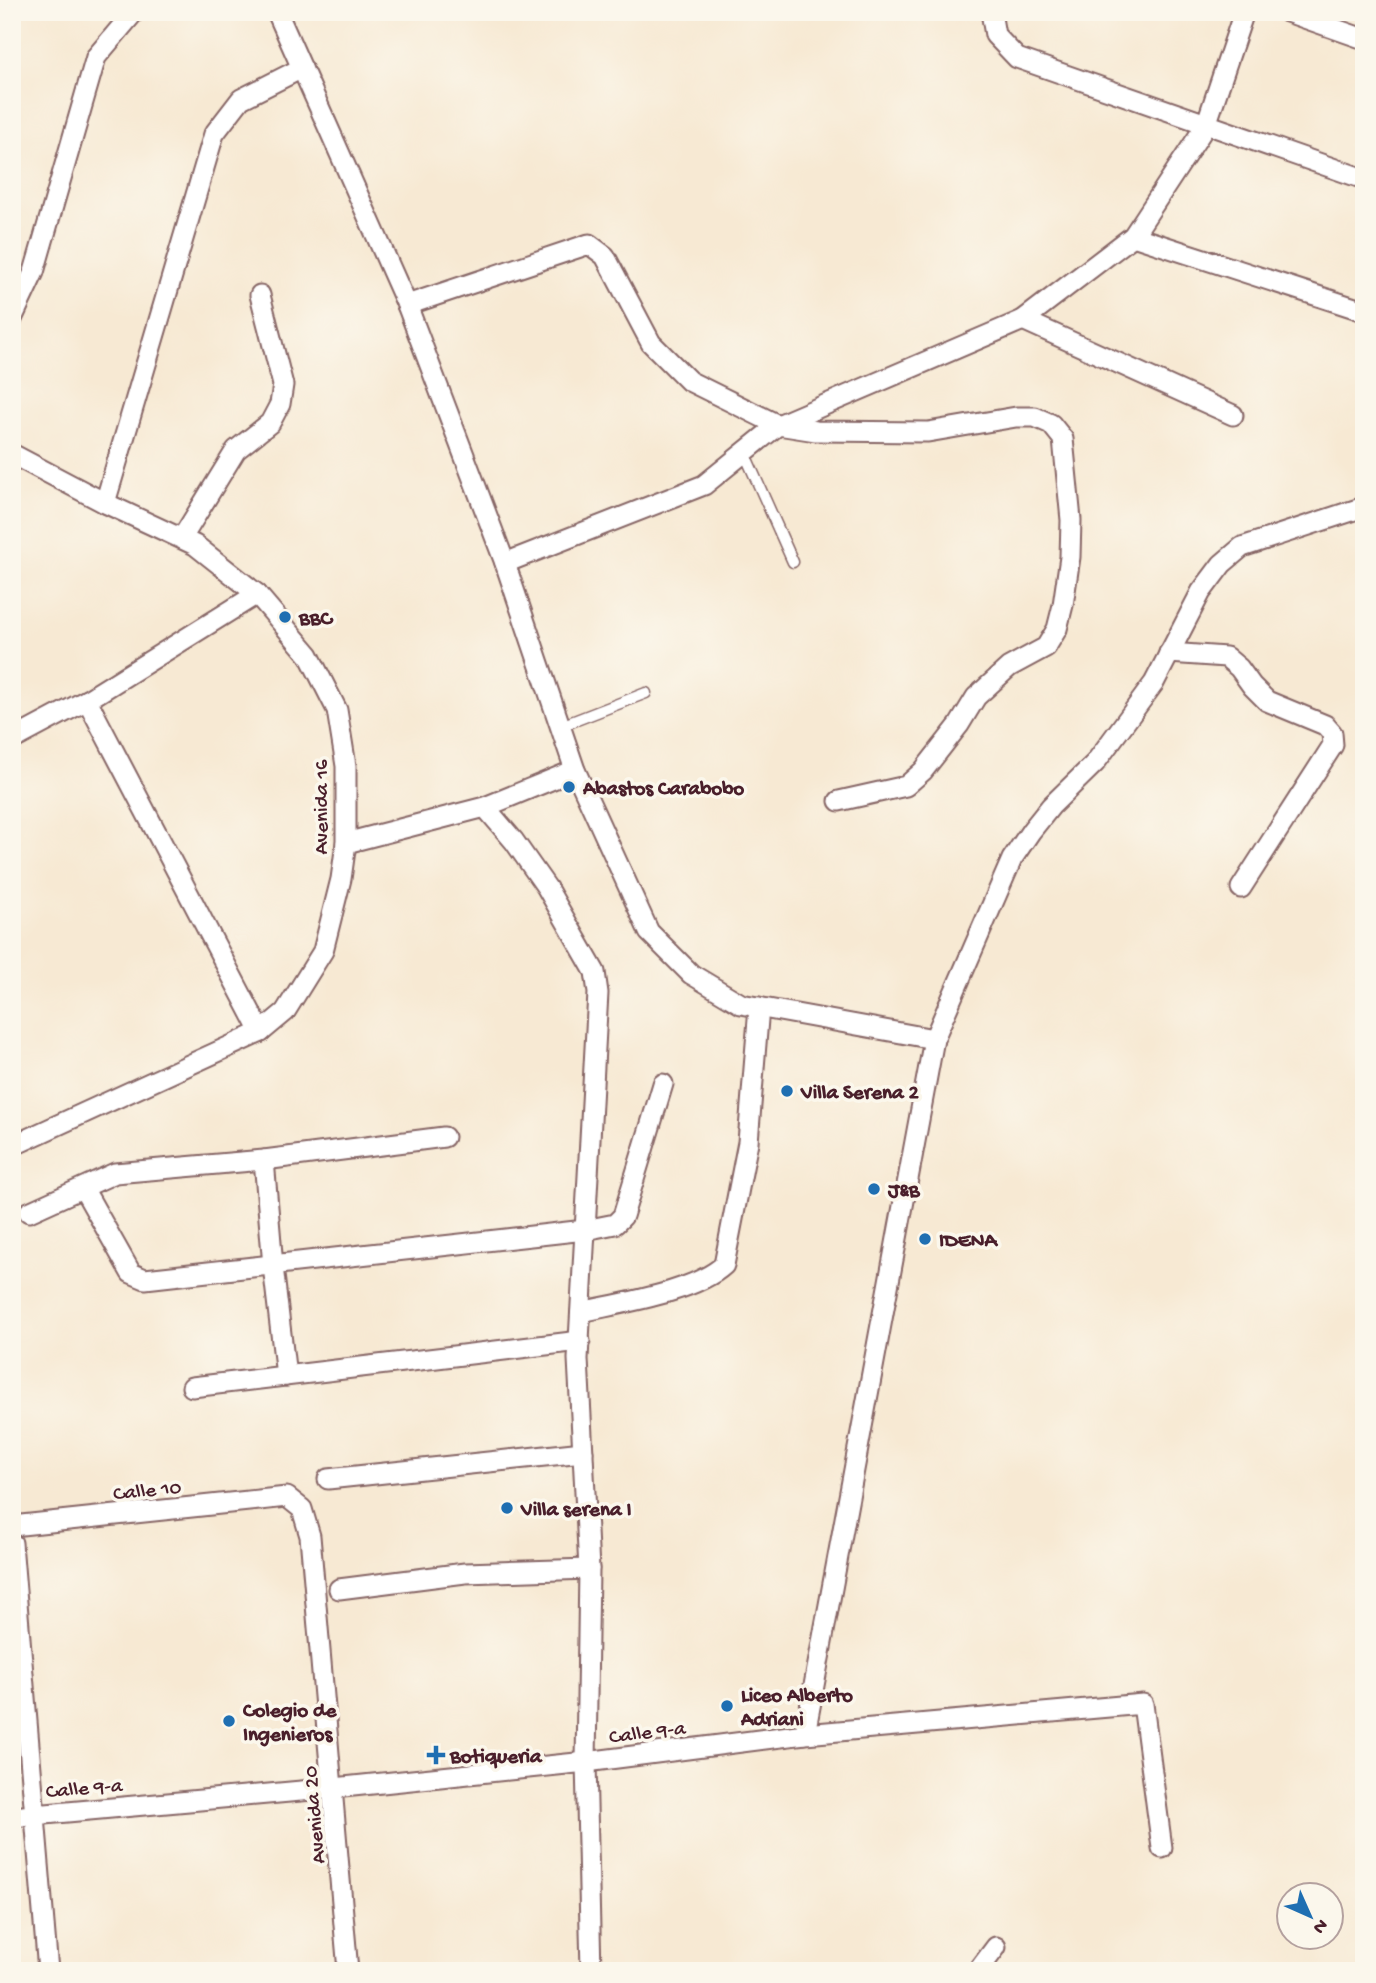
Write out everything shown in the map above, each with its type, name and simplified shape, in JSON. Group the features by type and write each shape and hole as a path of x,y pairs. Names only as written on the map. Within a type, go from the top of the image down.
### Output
{"street":[{"path":"12,319 34,272 96,57 134,12"},
{"path":"277,12 407,305 505,563 575,770 649,932 691,974 741,1004 934,1039"},
{"path":"991,12 995,35 1017,58 1364,179"},
{"path":"505,563 704,485 778,425 1023,320 1133,236 1206,125 1244,12"},
{"path":"1287,12 1364,39"},
{"path":"105,503 214,134 241,99 302,68"},
{"path":"1133,236 1364,311"},
{"path":"407,305 589,244 605,256 651,344 689,381 778,425 816,431 928,432 1035,416 1051,424 1063,439 1071,520 1070,557 1057,629 1046,647 1009,667 976,697 959,725 923,771 906,786 838,801"},
{"path":"182,538 236,450 271,423 280,404 283,385 260,295"},
{"path":"1023,320 1233,415"},
{"name":"Avenida 16","path":"12,454 105,503 195,545 257,594 309,655 337,710 346,765 346,843 341,879 323,951 285,1012 261,1032 12,1146"},
{"path":"805,1734 934,1039 1012,859 1051,806 1095,763 1154,683 1200,592 1222,564 1242,547 1364,507"},
{"path":"12,740 87,700 257,594"},
{"path":"1169,653 1226,657 1267,701 1325,725 1332,733 1333,744 1241,888"},
{"path":"87,700 261,1032"},
{"path":"346,843 485,807 575,770"},
{"path":"485,807 514,841 547,888 595,972 598,993 579,1341 589,1569 586,1762 591,1971"},
{"path":"581,1312 690,1285 713,1274 724,1265 748,1142 759,1007"},
{"path":"83,1188 131,1273 145,1279 585,1230 615,1224 623,1216 663,1084"},
{"path":"29,1212 114,1173 264,1160 444,1137"},
{"path":"264,1160 286,1376"},
{"path":"192,1387 579,1341"},
{"path":"328,1479 583,1452"},
{"name":"Calle 10","path":"12,1526 287,1497"},
{"name":"Avenida 20","path":"287,1497 302,1509 310,1536 348,1971"},
{"path":"12,1543 48,1971"},
{"path":"339,1589 465,1573 589,1569"},
{"name":"Calle 9-a","path":"12,1817 586,1762 805,1734 1143,1704 1162,1848"},
{"path":"978,1971 996,1947"}],"lane":[{"path":"744,451 793,562"},
{"path":"561,726 646,693"}],"place":[{"name":"BBC","path":"285,617"},
{"name":"Abastos Carabobo","path":"569,787"},
{"name":"Villa Serena 2","path":"787,1091"},
{"name":"J&B","path":"874,1189"},
{"name":"IDENA","path":"925,1239"},
{"name":"Villa serena I","path":"507,1508"},
{"name":"Liceo Alberto Adriani","path":"727,1706"},
{"name":"Colegio de Ingenieros","path":"229,1721"},
{"name":"Botiqueria","path":"436,1755"}]}
